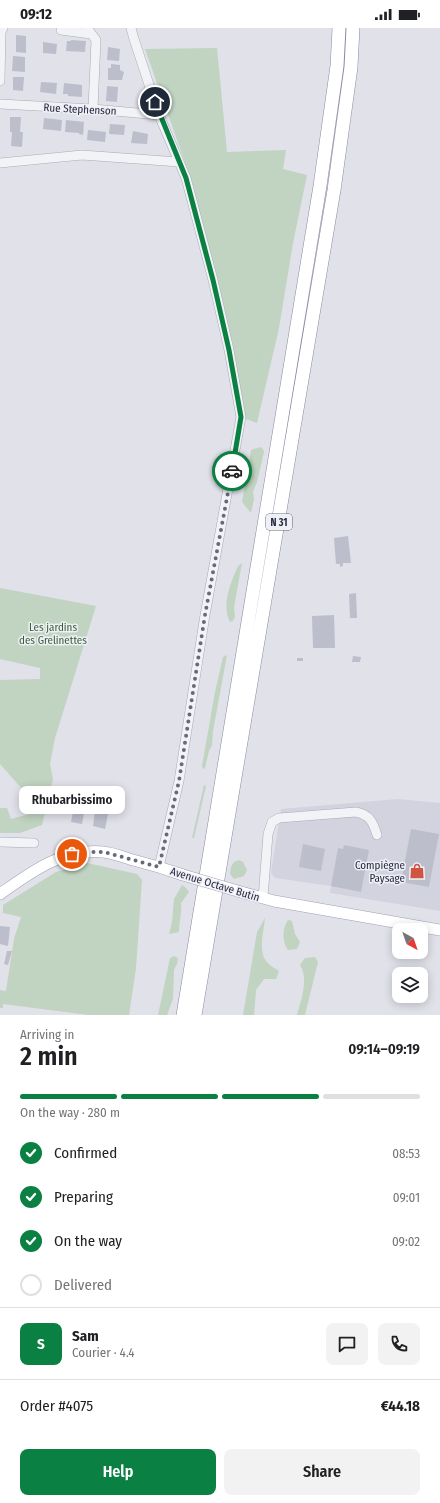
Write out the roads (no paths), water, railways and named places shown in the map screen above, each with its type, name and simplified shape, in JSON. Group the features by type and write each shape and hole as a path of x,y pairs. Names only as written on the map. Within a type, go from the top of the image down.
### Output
{"highway":[{"name":"N 31","path":"183,1015 320,186 337,66 339,28"},
{"name":"N 31","path":"196,1015 334,190 351,67 353,28"}],"main road":[{"name":"Avenue Octave Butin","path":"0,894 49,862 72,854 104,852 263,898 440,930"}],"street":[{"path":"0,81 1,32 4,28"},
{"path":"131,28 159,115 186,178 213,280 229,350 241,417 205,615 179,781 159,867"},
{"path":"61,30 89,31 96,40 93,109"},
{"name":"Rue Stephenson","path":"0,104 93,109 159,115"},
{"path":"0,163 82,155 179,162"},
{"path":"263,898 272,835 272,822 279,818 356,812 365,814 373,823 377,835"},
{"path":"0,842 34,843"}],"place":[{"name":"Rhubarbissimo","path":"72,854"},
{"name":"Compiègne Paysage","path":"417,871"}],"park label":[{"name":"Les jardins des Grelinettes","path":"53,633"}]}
